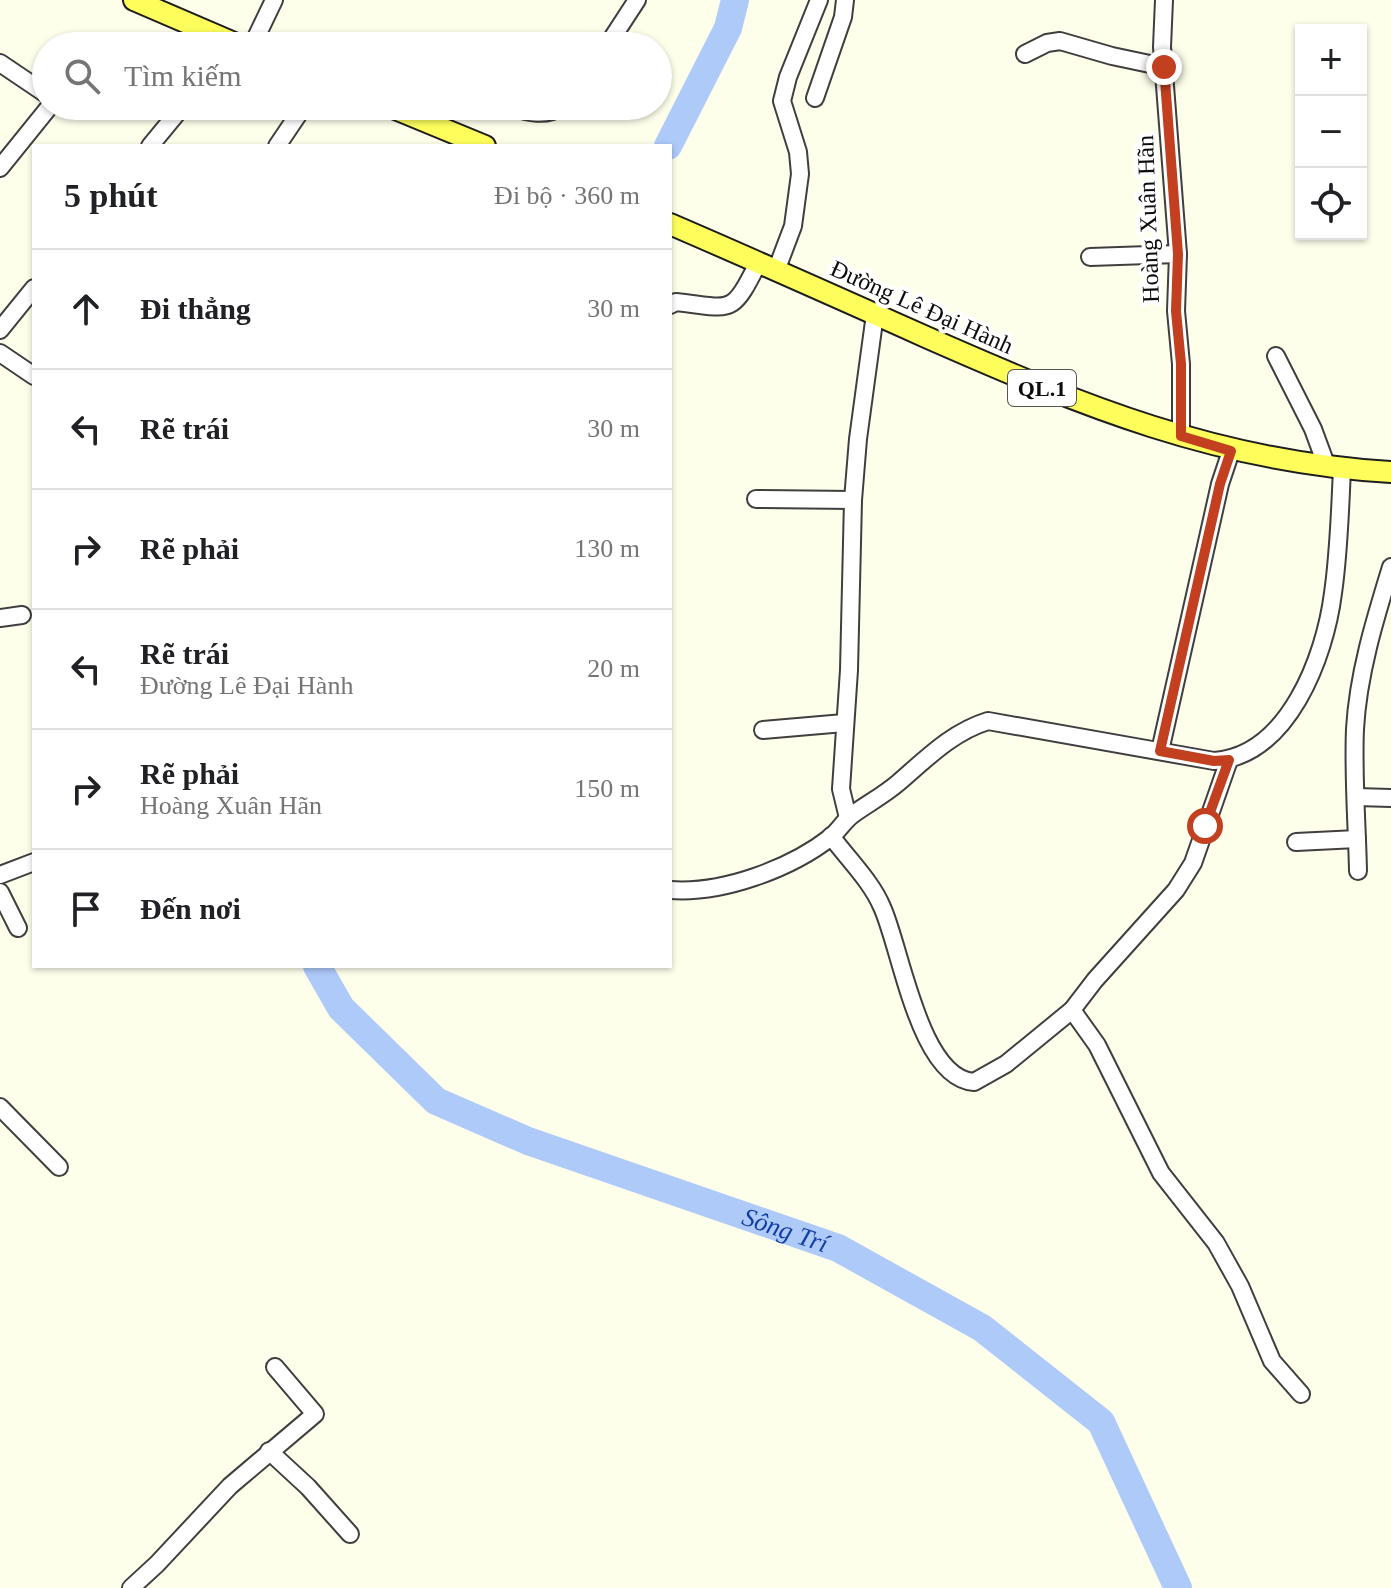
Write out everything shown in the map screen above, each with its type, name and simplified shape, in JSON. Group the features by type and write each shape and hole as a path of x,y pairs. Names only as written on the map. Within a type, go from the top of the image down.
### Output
{"main road":[{"path":"134,0 209,32"},
{"path":"422,120 480,144"},
{"name":"Đường Lê Đại Hành","path":"672,225 1042,388 1144,426 1231,451 1334,468 1391,472"}],"street":[{"path":"250,32 274,0"},
{"path":"616,32 637,0"},
{"path":"672,304 715,308 728,306 767,267 793,226 800,174 798,152 782,101 788,77 819,0"},
{"path":"815,98 843,17 845,0"},
{"name":"Hoàng Xuân Hãn","path":"1164,0 1164,67 1178,254 1176,311 1181,364 1181,436"},
{"path":"1025,54 1047,43 1060,41 1164,67"},
{"path":"0,63 32,85"},
{"path":"0,168 39,120"},
{"path":"152,144 171,120"},
{"path":"278,144 295,120"},
{"path":"1090,257 1178,254"},
{"path":"0,330 32,290"},
{"path":"848,818 841,789 849,670 853,500 875,314"},
{"path":"0,353 32,375"},
{"path":"672,890 703,890 742,880 800,856 831,836 848,818 891,788 947,741 970,727 988,721 1214,761 1229,760 1258,748 1284,723 1311,670 1325,632 1333,594 1334,468 1276,356"},
{"path":"1160,751 1220,484 1231,451"},
{"path":"756,499 853,500"},
{"path":"1358,871 1355,729 1373,632 1391,567"},
{"path":"0,618 22,615"},
{"path":"763,730 844,723"},
{"path":"831,836 877,896 893,935 919,1021 943,1064 954,1076 974,1082 1006,1064 1072,1010 1176,890 1193,863 1229,760"},
{"path":"1356,797 1391,798"},
{"path":"1296,842 1357,839"},
{"path":"0,875 32,863"},
{"path":"0,892 18,928"},
{"path":"1072,1010 1097,1045 1161,1173 1216,1243 1240,1286 1272,1361 1301,1394"},
{"path":"0,1107 59,1167"},
{"path":"131,1588 230,1486 315,1414 275,1367"},
{"path":"269,1451 308,1487 350,1534"}],"waterway":[{"name":"Sông Trí","path":"669,144 728,28 735,0"},
{"name":"Sông Trí","path":"318,968 341,1008 436,1101 528,1141 838,1248 982,1328 1101,1422 1178,1588"}],"route":[{"path":"1164,67 1178,254 1176,311 1181,364 1181,436 1231,451 1220,484 1160,751 1214,761 1229,760 1205,826"}]}
